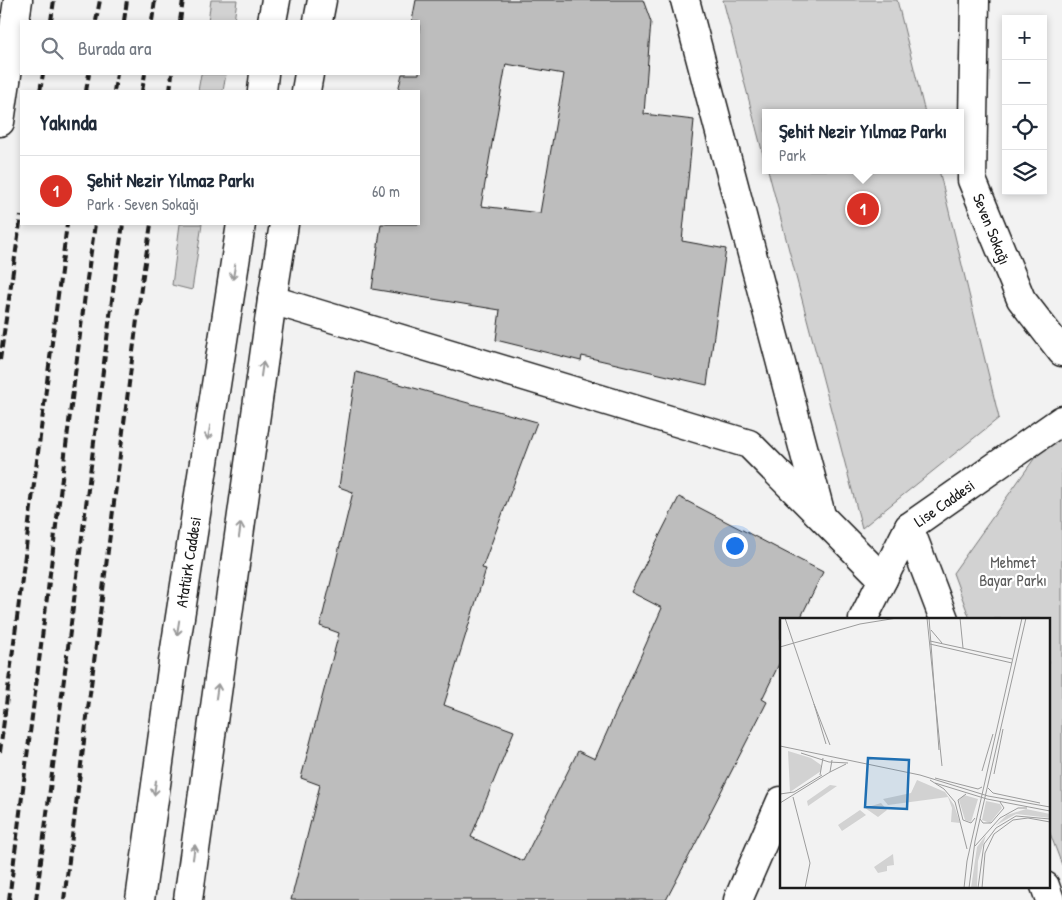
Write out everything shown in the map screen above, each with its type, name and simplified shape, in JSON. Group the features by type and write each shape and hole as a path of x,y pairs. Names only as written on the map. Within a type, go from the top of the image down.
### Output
{"street":[{"path":"0,122 18,0"},
{"path":"272,20 276,0"},
{"path":"318,20 322,0"},
{"path":"685,0 821,517"},
{"name":"Seven Sokağı","path":"975,0 972,180 1021,299 1062,352"},
{"path":"262,90 264,75"},
{"path":"306,90 309,75"},
{"name":"Atatürk Caddesi","path":"140,900 173,662 241,225"},
{"path":"188,900 284,225"},
{"path":"272,300 749,444 883,579"},
{"name":"Lise Caddesi","path":"864,618 909,527 1062,420"},
{"path":"909,527 944,618"},
{"path":"738,900 780,803"},
{"path":"1046,888 1050,900"}],"green space":[{"path":"211,0 237,0 234,20 208,20"},
{"path":"723,0 897,0 924,109 762,109 762,150"},
{"path":"201,75 226,75 223,90 198,90"},
{"path":"769,174 940,174 999,418 862,528"},
{"path":"180,225 202,225 192,290 172,285"},
{"name":"Mehmet Bayar Parkı","path":"1062,439 1062,865 1050,833 1050,618 970,618 953,573 1046,442"}],"building":[{"path":"416,0 643,0 651,22 644,114 694,120 682,241 726,249 707,385 582,356 581,361 496,340 500,310 372,289 381,225 420,225 420,90 398,90 402,75 420,75 420,20 412,20","holes":["506,64 564,74 540,213 481,206"]},
{"path":"356,372 537,422 482,568 486,569 444,705 514,731 471,837 523,861 578,751 595,759 662,608 631,592 679,497 823,572 800,618 780,618 780,662 762,699 767,702 666,900 291,900 320,785 301,778 339,633 320,626 353,492 339,487"}],"railway":[{"path":"51,20 54,0"},
{"path":"96,20 100,0"},
{"path":"124,20 127,0"},
{"path":"152,20 155,0"},
{"path":"180,20 183,0"},
{"path":"40,90 43,75"},
{"path":"86,90 89,75"},
{"path":"114,90 117,75"},
{"path":"142,90 145,75"},
{"path":"170,90 172,75"},
{"path":"0,360 20,223"},
{"path":"0,752 67,225"},
{"path":"9,900 95,225"},
{"path":"36,900 123,225"},
{"path":"64,900 141,288 151,225"}],"place":[{"name":"Şehit Nezir Yılmaz Parkı","path":"863,209"}]}
